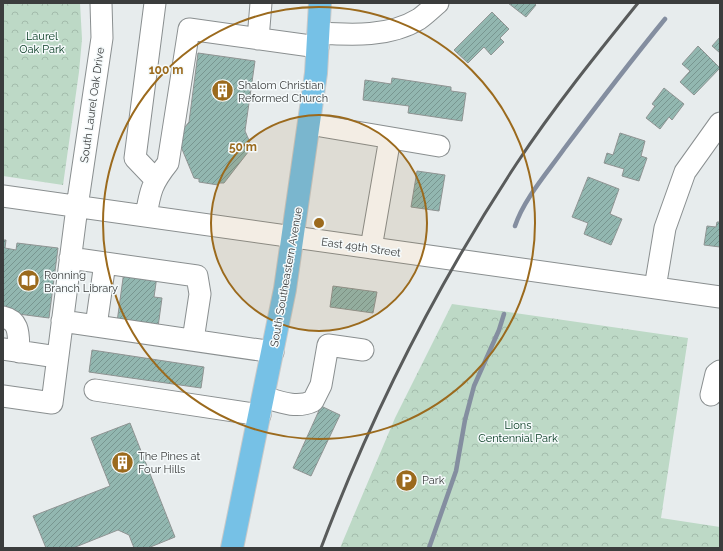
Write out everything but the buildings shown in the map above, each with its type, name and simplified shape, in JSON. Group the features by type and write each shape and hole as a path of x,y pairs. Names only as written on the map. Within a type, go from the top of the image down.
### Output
{"main road":[{"name":"South Southeastern Avenue","path":"232,548 273,352 293,237 309,124 318,40 320,3"}],"street":[{"name":"South Laurel Oak Drive","path":"3,396 52,403 70,258 102,38 101,3"},
{"path":"155,3 135,158 155,179"},
{"path":"258,39 261,3"},
{"path":"146,216 149,194 155,179 168,163 189,29 258,39 318,40 349,34 386,31 419,19 438,3"},
{"path":"655,288 665,228 685,172 720,123"},
{"path":"309,124 439,146"},
{"path":"371,248 390,138"},
{"name":"East 49th Street","path":"3,196 720,297"},
{"path":"70,258 197,276 200,294 194,340"},
{"path":"96,326 105,263"},
{"path":"3,317 12,320 16,326 11,350 57,357"},
{"path":"62,321 273,352"},
{"path":"96,390 262,406 304,405 314,401 321,385 328,345 363,350"},
{"path":"711,396 716,374 720,371"}],"green space":[{"name":"Laurel Oak Park","path":"3,3 80,3 82,39 79,72 63,185 3,176"},
{"name":"Lions Centennial Park","path":"452,304 688,338 661,518 720,527 720,548 340,548 395,418"}],"waterway":[{"path":"515,226 524,206 543,177 665,19"},
{"path":"429,548 456,471 465,420 474,386 499,330 504,314"}],"railway":[{"path":"321,548 362,448 385,398 408,350 460,255 488,208 531,142 638,3"}],"place":[{"name":"Shalom Christian Reformed Church","path":"222,91"},
{"name":"Ronning Branch Library","path":"29,281"},
{"name":"The Pines at Four Hills","path":"123,462"},
{"name":"Park","path":"407,480"}]}
